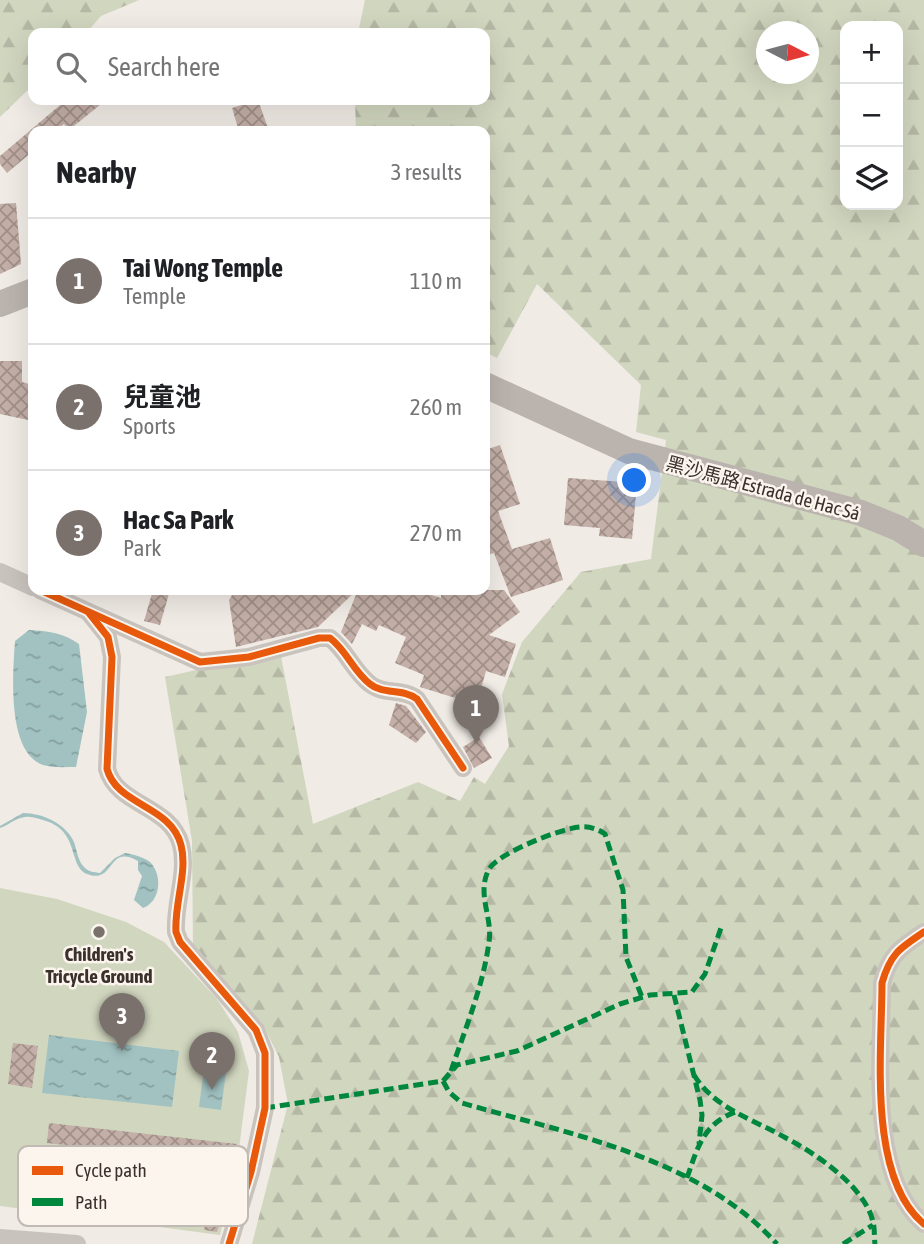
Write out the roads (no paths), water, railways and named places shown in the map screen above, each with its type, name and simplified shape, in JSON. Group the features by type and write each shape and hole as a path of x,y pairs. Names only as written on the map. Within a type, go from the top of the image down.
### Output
{"main road":[{"path":"0,304 28,293"},
{"name":"黑沙馬路 Estrada de Hac Sá","path":"490,387 629,451 861,513 898,528 924,544"}],"street":[{"path":"0,572 28,585"},
{"path":"51,595 201,663 239,659 309,640 330,638 345,652 360,676 373,687 403,692 416,699 463,768"},
{"path":"89,612 108,637 112,657 107,769 109,778 122,791 165,819 176,831 182,862 176,932 180,942 256,1030 265,1053 265,1108 248,1182"},
{"path":"924,932 893,954 882,983 881,1105 884,1141 898,1191 924,1224"},
{"path":"229,1244 234,1226"},
{"path":"0,1238 77,1244"}],"water":[{"path":"29,630 55,633 79,644 87,712 76,767 43,765 31,757 17,728 13,690 15,641"},
{"path":"23,813 46,817 60,825 74,842 81,863 90,871 100,873 115,858 125,853 149,861 155,869 158,882 153,900 143,908 134,900 142,876 138,870 138,861 121,857 102,874 87,874 77,864 69,840 57,826 28,817 0,828"},
{"path":"49,1035 179,1051 172,1107 42,1093"},
{"path":"204,1069 226,1072 221,1110 199,1107"}],"place":[{"name":"Tai Wong Temple","path":"476,743"},
{"name":"Children's Tricycle Ground","path":"99,932"},
{"name":"Hac Sa Park","path":"122,1051"},
{"name":"兒童池","path":"212,1090"}]}
